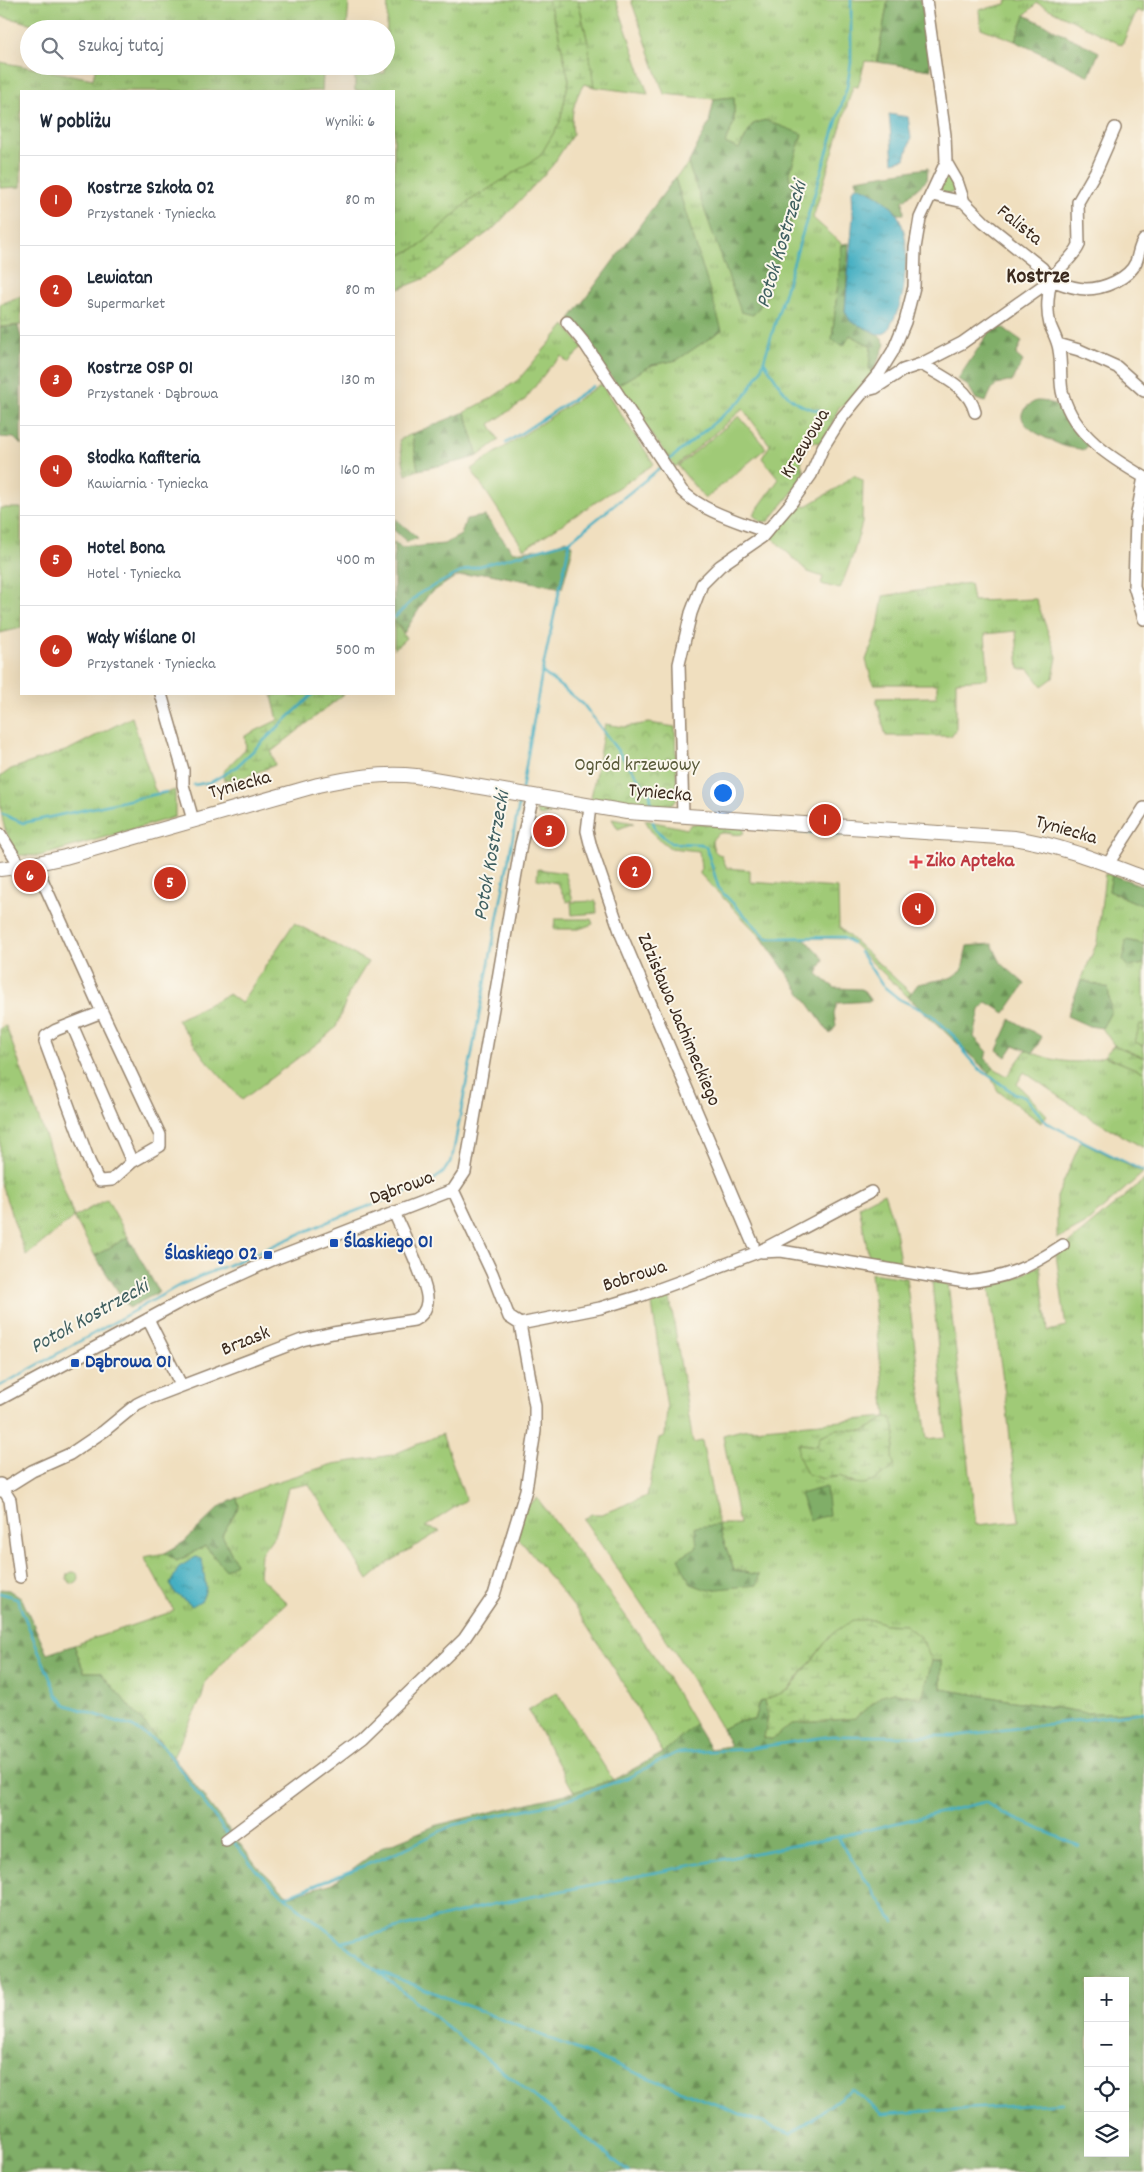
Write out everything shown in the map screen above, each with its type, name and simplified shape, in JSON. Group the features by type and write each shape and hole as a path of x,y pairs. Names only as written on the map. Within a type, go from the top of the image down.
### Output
{"street":[{"name":"Falista","path":"926,0 945,135 946,162 957,180 964,202 984,222 1042,268 1051,280"},
{"path":"1115,128 1097,169 1078,202 1079,245 1076,252 1057,269 1051,280 1047,299 1050,325 1058,344 1062,363 1062,394 1075,422 1095,444 1144,477 1136,519 1134,586 1144,619"},
{"path":"864,391 880,372 893,351 905,322 914,287 915,248 920,218 946,162"},
{"path":"932,195 964,202"},
{"path":"1051,280 1068,286 1086,289 1107,284 1126,275 1136,262 1139,247 1144,240"},
{"name":"Krzewowa","path":"683,816 679,664 691,613 702,584 720,566 766,532 791,504 811,475 832,434 864,391 875,388 903,370 921,364 962,343 1051,280"},
{"path":"567,322 585,344 682,491 692,500 766,532"},
{"path":"1058,344 1079,350 1117,367 1144,391"},
{"path":"921,364 961,389 970,398 975,412"},
{"path":"161,695 182,770 183,785 193,820"},
{"name":"Tyniecka","path":"0,869 35,864 318,785 376,775 416,776 590,806 683,816 1014,838 1043,842 1144,878"},
{"name":"Dąbrowa","path":"0,1399 176,1304 272,1260 453,1190 465,1172 521,844 524,794"},
{"name":"Zdzisława Jachimeckiego","path":"590,806 587,832 610,903 755,1248"},
{"path":"1108,864 1144,808"},
{"path":"0,834 21,867"},
{"path":"35,864 160,1135 160,1146 132,1162 112,1180 105,1181 97,1178 89,1161 45,1042 46,1036 51,1033 102,1012"},
{"path":"72,1025 132,1162"},
{"path":"226,1840 362,1738 464,1639 494,1594 526,1490 535,1431 535,1406 520,1324 509,1317 492,1273 453,1190"},
{"name":"Bobrowa","path":"520,1324 600,1308 640,1296 755,1248 871,1192"},
{"name":"Brzask","path":"2,1488 77,1449 104,1431 137,1404 181,1385 224,1371 302,1340 414,1320 420,1317 425,1311 427,1295 394,1212"},
{"name":"Bobrowa","path":"755,1248 965,1282 985,1280 1020,1270 1063,1244"},
{"path":"148,1319 181,1385"},
{"path":"2,1488 10,1500 20,1577"}],"green space":[{"path":"0,0 349,0 348,20 20,21 0,16"},
{"path":"388,0 548,0 558,31 569,80 560,122 540,157 468,202 420,246 395,258 395,90 355,90 355,75 395,75 395,20 387,20"},
{"path":"548,0 578,0 588,43 594,87 584,84 578,96 573,114 573,134 552,166 494,228 426,278 395,291 395,258 420,246 468,202 540,156 560,122 569,80 558,31"},
{"path":"578,0 616,0 648,94 594,87 588,43"},
{"path":"631,0 888,0 877,62 865,61 858,87 853,86 813,218 842,244 832,340 850,335 871,346 869,369 874,371 846,405 839,407 829,431 820,443 809,441 801,463 804,472 799,484 769,521 761,522 753,515 779,479 762,458 770,445 743,409 675,467 617,385 652,365 677,360 721,330 675,178 688,164 696,185 797,204 789,175 802,134 753,124 739,149 724,143 734,123 734,97 714,99 664,94"},
{"path":"888,0 921,0 931,70 877,62"},
{"path":"1007,0 1144,0 1144,13 1137,10 1122,45 1037,3 1025,15 1015,41 981,28 979,10 1006,4"},
{"path":"1025,15 1099,52 1089,76 1015,41"},
{"path":"0,62 20,66 20,75 71,75 93,79 94,75 323,75 322,90 20,90 20,187 0,188"},
{"path":"734,97 734,123 725,143 739,149 753,124 765,120 802,134 789,175 797,204 765,299 753,315 741,312 688,164 709,123 714,99"},
{"path":"928,168 927,180 903,201 904,214 898,214 879,197 857,186 856,179"},
{"path":"946,176 949,176 955,190 954,192 946,193 940,190 939,186"},
{"path":"675,178 722,330 677,360 652,365 617,385 570,319"},
{"path":"849,243 845,311 854,322 871,330 885,344 874,371 869,370 871,346 850,335 844,346 832,340 842,244"},
{"path":"20,296 20,325 0,327 0,304"},
{"path":"565,325 583,348 568,363 562,356 549,368 524,401 490,424 499,440 478,456 465,412 490,399 518,380"},
{"path":"18,326 20,334 20,444 14,438 0,437 0,327"},
{"path":"1002,327 1022,341 1016,355 1023,361 1012,382 994,386 986,402 976,399 969,387 958,379 989,332"},
{"path":"601,384 654,464 524,549 471,469"},
{"path":"1036,401 1050,403 1061,411 1073,430 1088,445 1084,450 1061,445 1035,432 1028,426 1023,420 1022,414 1026,407"},
{"path":"465,412 478,456 418,470 412,434"},
{"path":"739,416 766,448 705,499 678,466"},
{"path":"412,434 418,470 406,475 399,440"},
{"path":"854,475 863,481 862,523 853,555 840,589 821,584 823,577 808,572 770,536 798,499 805,507 837,488"},
{"path":"0,508 20,508 20,628 0,633"},
{"path":"485,516 513,552 546,548 567,540 573,547 562,588 485,573 455,577 428,595 404,633 395,621 395,543 402,548 444,544 461,535 466,519"},
{"path":"396,519 418,538 407,542 395,531"},
{"path":"970,583 973,601 1036,599 1057,657 1053,678 1042,686 1029,669 1019,669 1016,631 985,634 987,679 956,681 956,729 951,736 886,736 876,698 937,697 937,684 873,684 866,660 878,628 883,596"},
{"path":"395,622 406,638 395,648"},
{"path":"343,695 271,752 275,765 241,779 224,780 223,772 246,748 245,736 278,720 272,696"},
{"path":"132,717 154,788 159,795 175,790 175,817 40,856 18,855 4,827 0,800 0,777 11,769 68,750"},
{"name":"Ogród krzewowy","path":"649,723 675,727 677,799 669,806 646,806 591,798 605,724 624,727"},
{"path":"540,804 557,806 558,810 542,816 538,815 536,810"},
{"path":"612,819 634,823 618,829"},
{"path":"645,820 687,829 691,824 742,827 744,829 743,834 722,833 718,834 712,841 714,850 721,855 727,868 750,870 750,882 838,888 839,927 911,993 908,997 848,939 761,937 700,874 699,851 670,848 654,835"},
{"path":"538,869 565,873 573,900 567,902 557,883 537,879"},
{"path":"1105,874 1112,875 1109,891 1144,906 1144,944 1126,940 1128,967 1144,964 1144,1025 1140,1024 1135,1042 1144,1046 1144,1058 1114,1045 1102,1028 1111,1012 1108,988 1081,980 1097,943"},
{"path":"1112,875 1144,886 1144,906 1109,891"},
{"path":"596,901 597,913 572,915 571,902"},
{"path":"555,919 591,919 593,924 579,929 554,929"},
{"path":"294,923 368,962 349,993 336,1027 323,1039 242,1100 205,1059 177,1020 229,994 241,1003"},
{"path":"761,937 804,938 824,959 817,974 835,988 862,989 871,1001 837,1003 834,1014 836,1026 830,1034"},
{"path":"1126,940 1144,944 1144,964 1128,967 1123,961"},
{"path":"992,944 1001,963 1025,984 1005,1013 987,1002 980,1010 974,1037 988,1052 985,1058 994,1068 989,1073 908,997 918,984 950,978 962,971 967,946"},
{"path":"1081,980 1108,988 1111,1012 1102,1028 1089,1026 1067,1016"},
{"path":"1011,1019 1042,1037 1033,1053 1014,1045 1006,1057 997,1050"},
{"path":"1140,1024 1144,1025 1144,1046 1135,1042"},
{"path":"6,1026 74,1217 26,1256 0,1181 0,1028"},
{"path":"1114,1045 1144,1058 1144,1072 1104,1056"},
{"path":"1026,1050 1055,1060 1074,1062 1104,1056 1144,1072 1144,1148 1091,1118 1024,1072 1017,1084 1047,1115 1041,1123 998,1091 989,1073 994,1068 1007,1076"},
{"path":"1081,1141 1143,1173 1085,1224 1057,1239 1057,1197"},
{"path":"1144,1180 1144,1712 1087,1713 941,1689 941,1661 932,1661 921,1638 905,1625 885,1624 874,1620 833,1633 788,1690 759,1703 754,1720 736,1722 722,1729 678,1657 584,1520 591,1514 602,1514 647,1496 659,1438 665,1436 667,1408 651,1297 669,1291 693,1443 702,1441 718,1524 739,1524 723,1435 742,1430 886,1417 871,1273 906,1278 927,1439 946,1437 932,1281 948,1283 976,1525 1019,1521 1006,1401 989,1283 1010,1281 1040,1265 1048,1331 1066,1327 1056,1254","holes":["886,1417 896,1434 892,1458 851,1483 840,1476 824,1479 807,1474 799,1444 817,1446 838,1429 865,1431","718,1525 734,1571 758,1575 691,1584 698,1547"]},
{"path":"884,1193 894,1224 901,1268 870,1263 859,1206"},
{"path":"107,1199 128,1237 95,1256 74,1217"},
{"path":"128,1237 159,1292 129,1308 95,1256"},
{"path":"886,1417 891,1418 896,1434 892,1458 895,1466 875,1480 863,1484 849,1481 840,1476 824,1479 807,1474 798,1455 799,1444 817,1446 820,1436 838,1429 865,1431"},
{"path":"442,1434 466,1500 425,1527 440,1531 388,1563 368,1580 309,1484 288,1488 276,1533 261,1554 259,1576 287,1603 233,1651 205,1683 202,1697 173,1757 100,1672 84,1672 74,1645 174,1611 144,1557 165,1553 177,1561 205,1546 226,1569 236,1563 222,1535 239,1506 237,1498 269,1484 333,1464 392,1455"},
{"path":"826,1487 829,1515 810,1520 800,1494"},
{"path":"237,1498 239,1506 222,1535 236,1563 226,1570 205,1546 177,1561 165,1553 184,1542 221,1506"},
{"path":"537,1498 657,1660 695,1724 663,1753 617,1673 578,1612 516,1535 523,1509"},
{"path":"718,1525 734,1570 759,1575 757,1585 708,1590 691,1584 678,1558 697,1547 695,1527"},
{"path":"75,1572 78,1573 78,1583 71,1584 68,1583 67,1576 68,1573"},
{"path":"0,1589 9,1590 22,1599 47,1654 74,1645 84,1672 100,1672 173,1757 257,1866 289,1896 333,1883 381,1848 437,1825 574,1792 613,1780 663,1753 695,1724 710,1749 730,1746 722,1729 736,1722 754,1720 759,1703 764,1700 768,1717 764,1738 771,1739 792,1724 855,1718 882,1695 893,1692 922,1698 932,1661 941,1661 941,1689 1087,1713 1144,1712 1144,2172 0,2172"},
{"path":"853,1620 874,1620 885,1624 905,1625 921,1638 932,1661 922,1698 893,1692 882,1695 855,1718 792,1724 772,1739 764,1738 768,1717 764,1700 789,1690 833,1633"},
{"path":"557,1692 613,1780 574,1792 528,1710"}],"water":[{"path":"889,114 908,117 911,138 905,159 893,162"},
{"path":"857,186 872,192 884,200 893,209 904,230 906,257 903,294 887,332 880,335 850,321 845,311 853,216 852,190"},
{"path":"196,1557 202,1559 206,1588 202,1600 192,1606 175,1593 170,1584 179,1567"}],"waterway":[{"name":"Potok Kostrzecki","path":"668,461 744,398 761,370 847,87 851,63 851,0"},
{"path":"764,361 781,387 793,400 810,409 822,411"},
{"path":"506,443 593,386"},
{"name":"Potok Kostrzecki","path":"522,789 542,672 570,541 660,468"},
{"path":"395,617 420,593 465,570 570,541"},
{"path":"542,672 583,704 650,794 652,807"},
{"path":"194,785 211,782 235,768 312,695"},
{"path":"2,814 23,823 166,792"},
{"name":"Potok Kostrzecki","path":"335,1219 429,1183 443,1173 452,1159 520,799"},
{"path":"653,822 656,830 671,843 701,844 706,847 719,889 767,938 842,937 852,943"},
{"path":"756,828 846,835"},
{"path":"860,952 882,985 899,999 932,1015 958,1040 967,1056 978,1068 1014,1093 1026,1098 1047,1123 1143,1171"},
{"name":"Potok Kostrzecki","path":"226,1266 332,1220"},
{"name":"Potok Kostrzecki","path":"0,1386 180,1285 223,1267"},
{"path":"0,1593 10,1596"},
{"path":"13,1598 17,1599 57,1695 67,1705 133,1727 163,1746 227,1834"},
{"path":"285,1897 396,1853 453,1825 559,1802 627,1778 676,1753 747,1749 831,1736 955,1736 1144,1712"},
{"path":"343,1942 494,1904 837,1837 985,1802 1002,1813 1079,1846"},
{"path":"837,1837 894,1922"},
{"path":"233,1841 256,1870 285,1897 629,2172"},
{"path":"379,1971 791,2134 852,2089 883,2114 1062,2103"}],"place":[{"name":"Kostrze Szkoła 02","path":"825,820"},
{"name":"Kostrze OSP 01","path":"549,831"},
{"name":"Ziko Apteka","path":"916,862"},
{"name":"Lewiatan","path":"635,872"},
{"name":"Wały Wiślane 01","path":"30,876"},
{"name":"Hotel Bona","path":"170,883"},
{"name":"Słodka Kafiteria","path":"918,909"},
{"name":"Ślaskiego 01","path":"334,1243"},
{"name":"Ślaskiego 02","path":"268,1255"},
{"name":"Dąbrowa 01","path":"75,1363"}],"district":[{"name":"Kostrze","path":"1038,277"}]}
